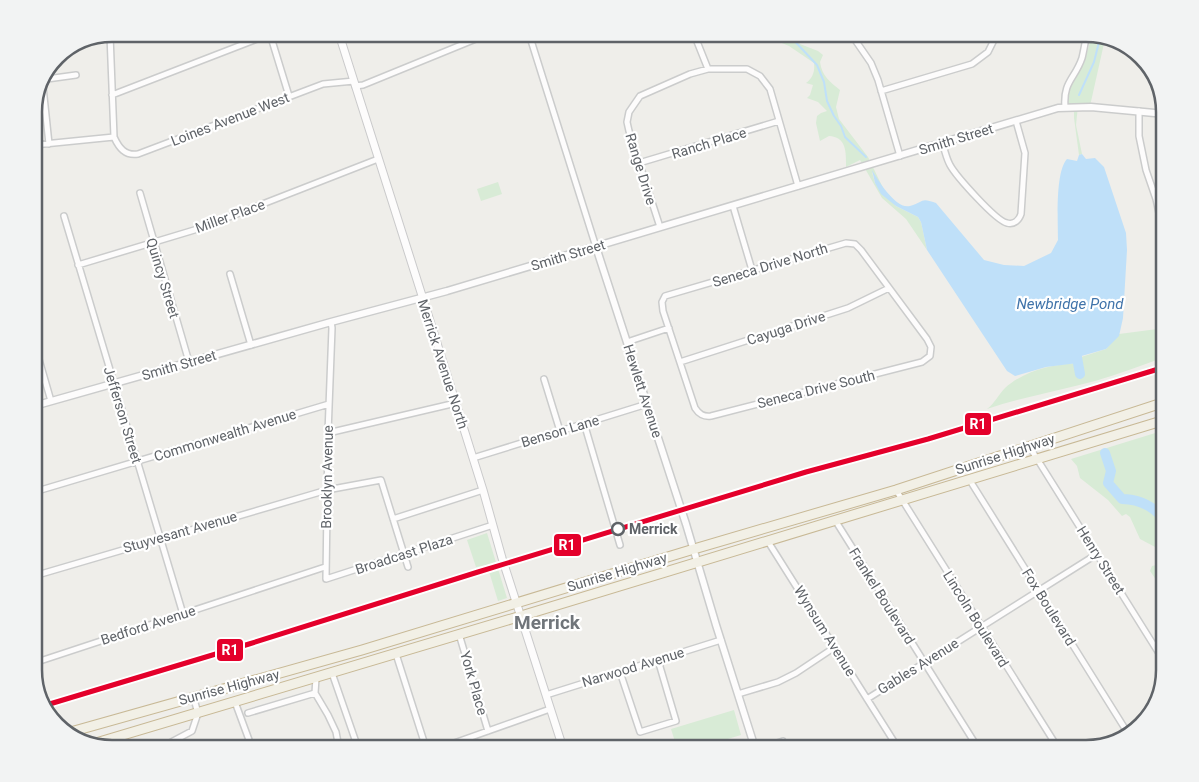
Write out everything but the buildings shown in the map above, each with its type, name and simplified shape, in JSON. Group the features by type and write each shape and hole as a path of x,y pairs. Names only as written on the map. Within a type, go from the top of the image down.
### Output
{"highway":[{"name":"Sunrise Highway","path":"77,730 362,650 694,548 896,490 1156,405"},
{"name":"Sunrise Highway","path":"108,740 396,654 1156,423"}],"main road":[{"name":"Merrick Avenue North","path":"342,42 560,740"}],"street":[{"path":"43,144 114,137 110,42"},
{"path":"112,95 249,42"},
{"path":"272,42 289,96"},
{"name":"Loines Avenue West","path":"114,137 121,149 128,154 138,154 323,84 363,85 468,42"},
{"name":"Hewlett Avenue","path":"532,42 694,548 752,740"},
{"path":"697,42 708,69"},
{"path":"857,42 871,63 900,156"},
{"path":"881,91 972,64 988,52 994,42"},
{"path":"1065,107 1064,96 1067,85 1082,58 1085,42"},
{"name":"Range Drive","path":"660,227 627,122 634,104 640,96 650,90 708,69 747,68 760,76 770,89 798,186"},
{"path":"52,78 76,75"},
{"path":"44,100 48,144"},
{"name":"Smith Street","path":"43,403 422,298 1065,107 1156,113"},
{"path":"1139,111 1138,136 1156,201"},
{"path":"942,143 950,166 960,179 996,218 1004,222 1013,223 1017,221 1021,214 1025,153 1016,121"},
{"name":"Ranch Place","path":"639,163 779,122"},
{"name":"Miller Place","path":"78,265 201,228 378,160"},
{"name":"Quincy Street","path":"140,193 188,362"},
{"path":"733,206 752,270"},
{"name":"Jefferson Street","path":"64,216 183,614"},
{"name":"Seneca Drive North","path":"669,328 663,311 662,302 665,296 846,242 855,244 861,250 889,288"},
{"path":"230,274 250,345"},
{"name":"Seneca Drive South","path":"680,362 695,408 699,414 706,416 922,362 930,356 931,348 927,339 889,288"},
{"name":"Cayuga Drive","path":"680,362 848,308 889,288"},
{"name":"Brooklyn Avenue","path":"325,567 331,322"},
{"path":"627,342 669,328 680,362"},
{"path":"43,373 51,401"},
{"path":"544,379 560,431"},
{"path":"328,433 456,403"},
{"name":"Commonwealth Avenue","path":"43,489 329,404"},
{"name":"Benson Lane","path":"473,458 647,404"},
{"path":"584,423 620,545"},
{"name":"Henry Street","path":"1029,446 1156,649"},
{"name":"Fox Boulevard","path":"969,479 1125,728"},
{"name":"Stuyvesant Avenue","path":"43,573 327,490 381,480 393,519"},
{"path":"408,567 393,519 483,490"},
{"name":"Lincoln Boulevard","path":"896,490 1053,740"},
{"name":"Frankel Boulevard","path":"834,520 973,740"},
{"name":"Broadcast Plaza","path":"325,567 326,579 493,525"},
{"name":"Wynsum Avenue","path":"768,540 893,740"},
{"name":"Gables Avenue","path":"867,699 1097,554"},
{"name":"Bedford Avenue","path":"43,659 325,567"},
{"name":"York Place","path":"459,634 488,731"},
{"name":"Narwood Avenue","path":"546,695 721,640"},
{"path":"738,694 778,682 796,673 835,647"},
{"path":"396,654 423,740"},
{"path":"620,672 640,732 667,724 676,721 658,660"},
{"path":"332,673 355,740"},
{"path":"316,678 315,693 334,727 337,740"},
{"path":"248,713 315,693"},
{"path":"178,740 192,731 198,713 193,696"},
{"path":"235,702 249,740"},
{"path":"463,740 550,709"}],"green space":[{"path":"779,42 800,42 800,44 823,55 820,62 823,71 840,90 836,107 839,119 868,157 885,192 872,172 875,183 896,206 918,217 921,222 927,250 906,219 882,198 860,160 846,167 844,147 839,139 829,136 820,141 816,123 817,116 827,111 818,102 807,98 813,85 806,83 813,74 814,63 789,46"},
{"path":"1090,42 1104,45 1090,106 1078,106 1076,125 1082,154 1079,155 1074,106 1066,106 1069,86 1084,63"},
{"path":"498,182 502,194 481,201 477,189"},
{"path":"1156,329 1156,360 1095,381 987,409 1005,388 1021,377 1048,367 1078,363 1078,358 1106,349 1119,334"},
{"path":"1156,433 1156,547 1140,539 1130,517 1126,514 1122,516 1108,500 1080,478 1077,466 1071,459"},
{"path":"487,533 507,598 498,601 487,565 476,567 467,540"},
{"path":"1156,565 1156,580 1150,571 1152,566"},
{"path":"734,710 741,735 724,740 674,740 671,729"}],"water":[{"name":"Newbridge Pond","path":"1082,154 1086,159 1095,158 1104,167 1126,233 1127,250 1123,318 1119,336 1106,349 1078,357 1078,363 1046,367 1015,376 1007,371 927,250 921,222 918,217 896,206 881,194 875,183 872,170 888,193 899,203 910,206 924,200 936,203 984,260 1004,265 1024,266 1051,253 1058,240 1058,198 1063,165 1067,159 1077,161 1079,155"}],"waterway":[{"path":"795,42 817,65 824,82 827,101 845,137 866,157"},
{"path":"1079,95 1094,62 1099,44"},
{"path":"1076,352 1080,374"},
{"path":"1105,453 1111,471 1108,483 1122,499 1134,500 1156,511"}],"transit line":[{"name":"R1","path":"51,703 806,472 928,439 1156,370"}],"place":[{"name":"Merrick","path":"618,529"}],"district":[{"name":"Merrick","path":"547,622"}]}
